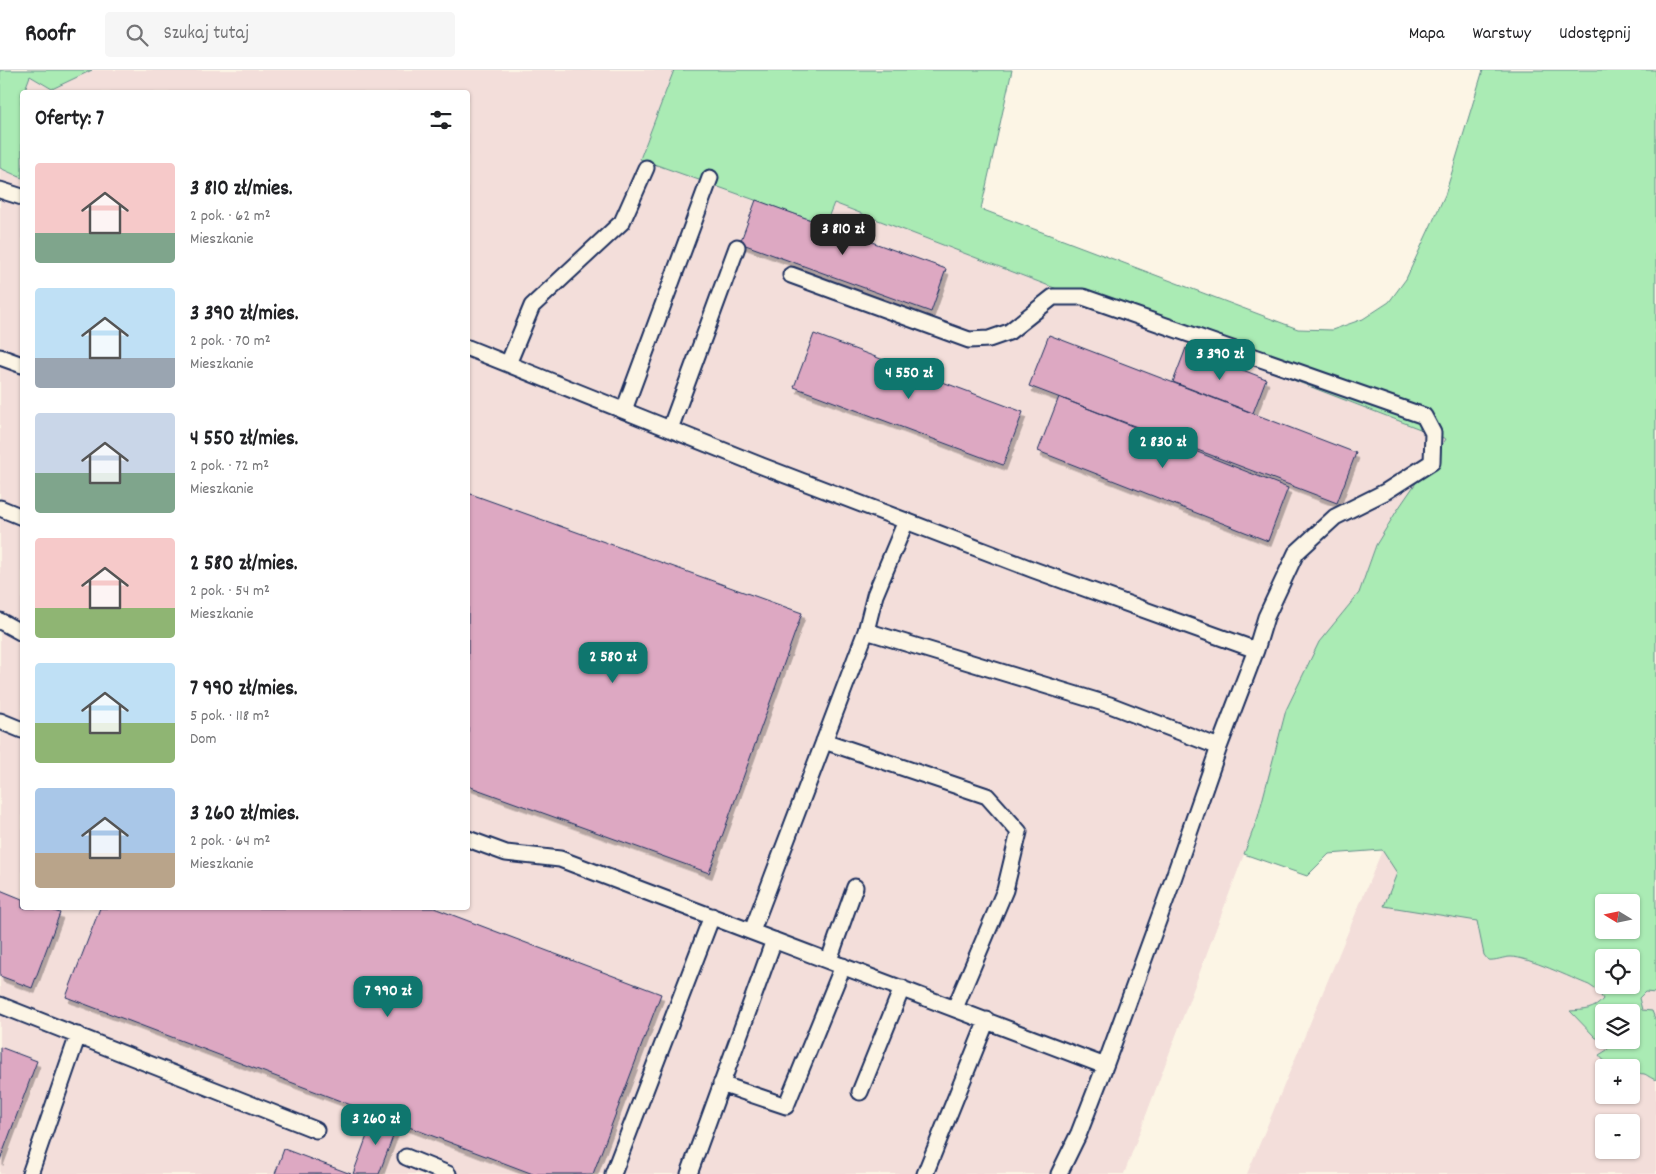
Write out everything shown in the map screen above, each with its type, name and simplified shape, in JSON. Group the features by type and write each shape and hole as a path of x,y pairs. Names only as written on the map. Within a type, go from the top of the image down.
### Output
{"lane":[{"path":"508,364 532,306 622,222 646,168"},
{"path":"624,410 710,178"},
{"path":"0,190 20,196"},
{"path":"670,429 737,247"},
{"path":"790,275 969,340 989,339 1009,332 1053,297 1083,297 1424,416 1433,433 1432,462 1385,492 1335,517 1296,553 1266,617 1256,650 1219,747 1105,1066 1079,1133 1059,1174"},
{"path":"470,349 762,466 1034,570 1256,650"},
{"path":"0,357 20,364"},
{"path":"0,508 20,516"},
{"path":"752,931 866,631 875,595 906,521"},
{"path":"0,621 20,632"},
{"path":"866,631 1110,704 1219,747"},
{"path":"0,721 20,729"},
{"path":"824,741 987,796 1019,832 1005,890 954,1008"},
{"path":"470,840 506,853 560,859 1105,1066"},
{"path":"721,1084 786,1106 836,963 855,887"},
{"path":"613,1174 712,916"},
{"path":"689,1174 774,940"},
{"path":"860,1092 902,988"},
{"path":"0,1005 316,1130"},
{"path":"925,1174 987,1020"},
{"path":"30,1174 78,1036"},
{"path":"406,1157 448,1174"}],"shaded area":[{"path":"92,70 674,70 640,159 825,225 834,203 1447,439 1396,512 1376,545 1359,593 1319,642 1286,710 1258,817 1124,1174 0,1174 0,168 20,177 20,910 470,910 470,90 25,90 30,76 52,89"},
{"path":"1656,229 1656,1174 1247,1174 1556,434"}],"green space":[{"path":"0,70 92,70 52,89 30,76 25,90 20,90 20,177 0,168"},
{"path":"674,70 1012,70 981,209 1298,329 1332,330 1363,319 1389,302 1406,279 1445,195 1483,70 1656,70 1656,993 1645,992 1639,998 1642,1010 1652,1011 1656,1021 1656,1080 1645,1074 1640,1074 1640,1059 1602,1059 1599,1055 1608,1049 1640,1049 1640,1004 1598,1004 1603,999 1600,994 1640,994 1640,949 1595,949 1595,989 1538,964 1518,958 1508,957 1488,960 1484,955 1477,921 1384,906 1397,873 1382,850 1329,854 1307,876 1244,854 1258,817 1286,710 1319,642 1359,593 1376,545 1446,439 834,203 825,225 640,159"},
{"path":"1595,1006 1595,1037 1570,1011 1584,1010"}],"building":[{"path":"756,200 946,269 931,312 740,243"},
{"path":"814,334 1023,412 1003,465 794,387"},
{"path":"1049,335 1356,453 1337,503 1029,386"},
{"path":"1186,348 1266,379 1253,413 1173,382"},
{"path":"1059,397 1288,488 1268,541 1038,451"},
{"path":"470,494 802,613 709,873 470,787"},
{"path":"0,890 20,898 20,910 52,910 60,913 32,988 0,976"},
{"path":"99,910 439,910 661,994 593,1174 533,1174 66,997"},
{"path":"0,1047 37,1061 0,1160"},
{"path":"375,1114 398,1123 379,1174 353,1174"},
{"path":"284,1149 351,1174 275,1174"}]}
